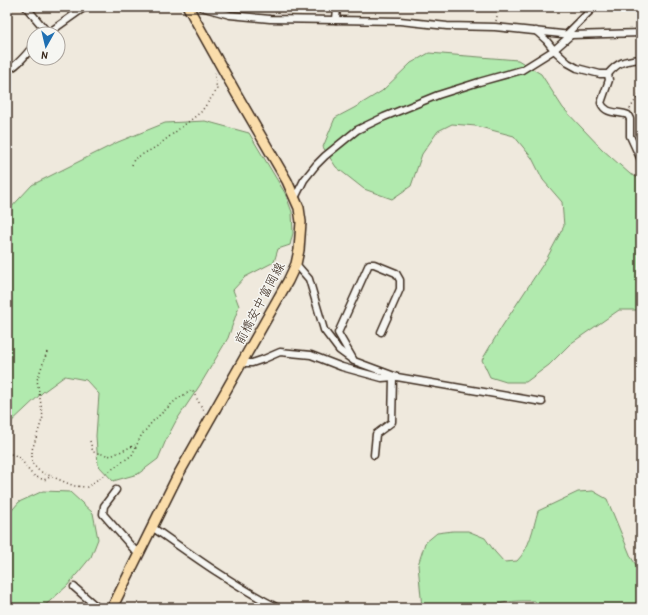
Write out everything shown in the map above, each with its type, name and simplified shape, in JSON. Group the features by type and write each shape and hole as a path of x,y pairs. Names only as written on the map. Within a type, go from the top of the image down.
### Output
{"main road":[{"name":"前橋安中富岡線","path":"112,608 177,477 288,281 296,264 300,244 301,222 299,208 287,181 188,7"}],"street":[{"path":"26,7 41,26"},
{"path":"58,26 85,7"},
{"path":"201,7 230,14 270,19 400,21 447,26 495,27 569,34 641,33"},
{"path":"336,20 337,7"},
{"path":"295,198 304,180 316,165 357,130 384,117 438,95 522,70 554,50 594,7"},
{"path":"536,31 568,63 577,68 600,74 608,74 619,63 641,58"},
{"path":"7,70 17,63 26,53"},
{"path":"608,74 609,80 601,103 603,108 607,111 628,114 630,119 630,136 641,160"},
{"path":"296,264 309,279 324,330 339,350 354,361 395,377 542,402"},
{"path":"354,361 338,333 369,264 374,264 396,273 400,280 400,289 380,332"},
{"path":"242,363 252,363 280,352 311,355 342,367 382,378 395,377"},
{"path":"374,455 376,434 392,422 395,377"},
{"path":"116,490 104,506 103,514 138,554"},
{"path":"152,527 221,575 278,608"},
{"path":"74,587 98,608"}],"path":[{"path":"495,27 499,7"},
{"path":"132,165 134,159 156,147 201,112 217,90 213,67 215,56"},
{"path":"628,114 630,108 641,91"},
{"path":"47,352 37,380 43,416 32,450 32,463 39,471 74,486 86,487 132,455 141,436 152,422 176,400 192,390 209,420"},
{"path":"90,442 93,452 111,456 137,444"},
{"path":"7,453 14,454 22,459 32,475 44,480 52,476"}],"green space":[{"path":"429,53 518,60 541,74 563,108 602,149 630,174 641,179 641,313 637,310 619,310 570,344 549,365 526,382 506,382 490,377 482,360 547,258 564,226 562,202 543,180 532,158 514,136 476,126 452,124 438,131 422,154 411,186 392,199 364,189 336,167 323,147 335,118 382,91 411,63"},
{"path":"205,121 249,133 285,193 292,212 293,233 290,245 278,249 274,262 245,277 233,290 239,306 228,338 200,385 176,421 158,459 138,474 113,481 98,465 96,436 99,394 86,380 65,376 43,392 9,424 7,460 7,212 32,185 118,142 165,123"},
{"path":"43,491 70,492 93,513 98,539 91,557 67,586 42,608 7,608 7,516 19,502"},
{"path":"593,491 607,499 631,557 641,573 641,608 541,608 535,601 524,601 507,602 491,608 422,608 418,565 425,543 437,533 468,531 485,538 504,562 517,561 528,544 538,511 578,492"}]}
